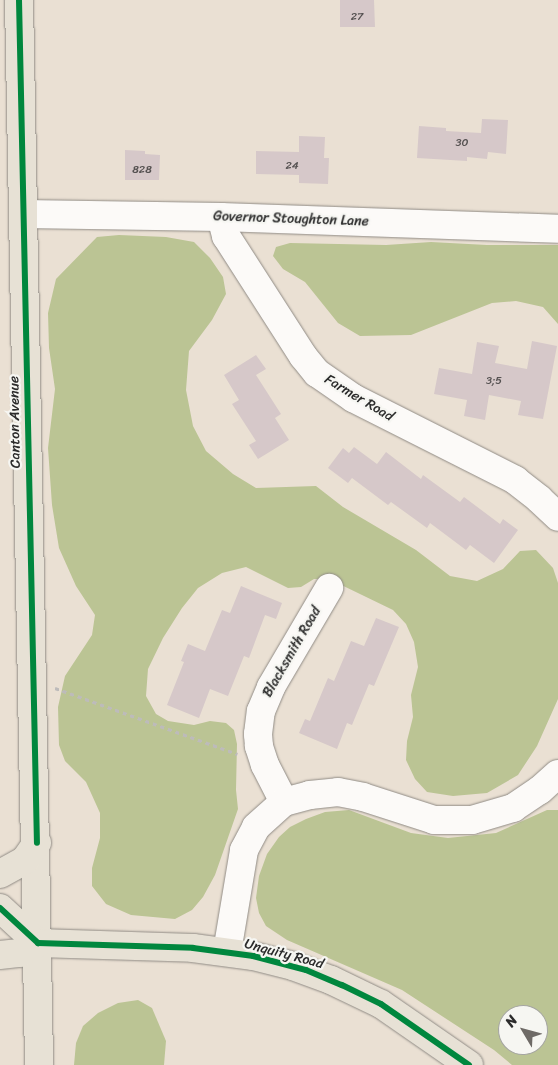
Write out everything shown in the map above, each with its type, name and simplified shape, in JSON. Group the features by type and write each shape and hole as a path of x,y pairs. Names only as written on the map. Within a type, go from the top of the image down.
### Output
{"main road":[{"name":"Canton Avenue","path":"19,0 40,1065"},
{"path":"0,874 25,860 33,852 37,843"},
{"path":"0,908 38,944 20,953 0,955"},
{"name":"Unquity Road","path":"38,944 157,946 227,952 293,966 342,985 395,1013 469,1065"}],"street":[{"name":"Governor Stoughton Lane","path":"23,214 221,217 558,229"},
{"name":"Farmer Road","path":"221,217 226,236 303,356 317,373 352,398 515,480 540,499 558,517"},
{"name":"Blacksmith Road","path":"284,802 262,757 258,734 265,699 329,588"},
{"path":"227,952 244,850 256,827 284,802 310,794 344,793 363,796 434,820 472,820 513,808 540,790 558,774"}],"path":[{"path":"32,685 54,688 247,758 262,757"}],"green space":[{"path":"119,235 166,237 194,242 210,258 223,277 226,294 212,320 189,351 186,390 193,426 206,451 233,474 256,488 316,486 343,507 416,550 450,576 477,581 503,569 520,551 536,550 553,568 558,583 558,699 537,746 518,775 487,793 453,796 427,792 415,779 406,760 407,741 413,717 411,695 418,667 414,642 406,624 393,610 329,579 314,579 301,587 288,588 246,567 222,573 198,588 182,608 163,638 148,669 146,696 156,714 168,721 194,725 210,721 226,723 234,730 237,744 236,790 238,809 215,875 203,897 192,910 175,919 131,915 106,904 92,886 92,868 100,838 100,813 86,782 65,761 59,745 58,707 65,676 92,635 95,615 76,586 59,548 52,505 48,448 55,389 49,348 48,313 56,279 97,237"},
{"path":"431,242 487,245 558,245 558,324 543,307 516,301 492,303 411,335 360,336 338,323 305,282 283,269 273,256 276,247 290,243 386,245"},
{"path":"349,810 411,833 448,838 496,833 547,810 558,810 558,1065 512,1065 500,1055 548,1055 548,1005 498,1005 498,1053 402,990 287,940 266,926 259,913 256,898 259,876 267,854 279,837 290,827 325,812"},
{"path":"138,1000 152,1008 166,1041 164,1065 74,1065 76,1043 83,1026 98,1013 118,1003"}],"building":[{"path":"340,0 374,0 375,27 340,27"},
{"path":"482,119 508,120 506,154 488,152 487,159 467,157 467,161 417,158 419,126 446,128 446,131 481,133"},
{"path":"299,136 325,137 324,158 329,158 328,184 299,183 299,175 256,174 256,151 299,152"},
{"path":"125,150 145,151 145,154 160,155 159,180 125,180"},
{"path":"532,341 557,346 543,419 518,415 521,401 489,395 485,420 464,416 467,400 434,394 439,368 472,374 477,342 499,346 495,363 527,369"},
{"path":"256,355 266,369 256,375 281,414 275,418 289,440 258,459 249,445 256,441 232,404 239,400 224,375"},
{"path":"354,447 377,464 386,452 421,479 423,475 460,502 464,497 500,524 503,519 518,530 494,563 470,545 466,550 430,523 427,528 391,502 388,505 352,478 348,483 328,468 343,448 349,453"},
{"path":"241,586 282,603 276,619 265,615 249,658 244,656 228,696 210,689 199,718 167,705 184,662 181,661 188,644 205,651 222,610 230,613"},
{"path":"376,618 399,627 374,686 369,684 352,725 347,723 337,749 299,733 305,719 310,721 328,678 334,681 351,641 364,646"}],"cycle path":[{"path":"19,0 37,843"},
{"path":"0,908 38,943 193,948 253,956 306,970 381,1004 469,1065"}]}
